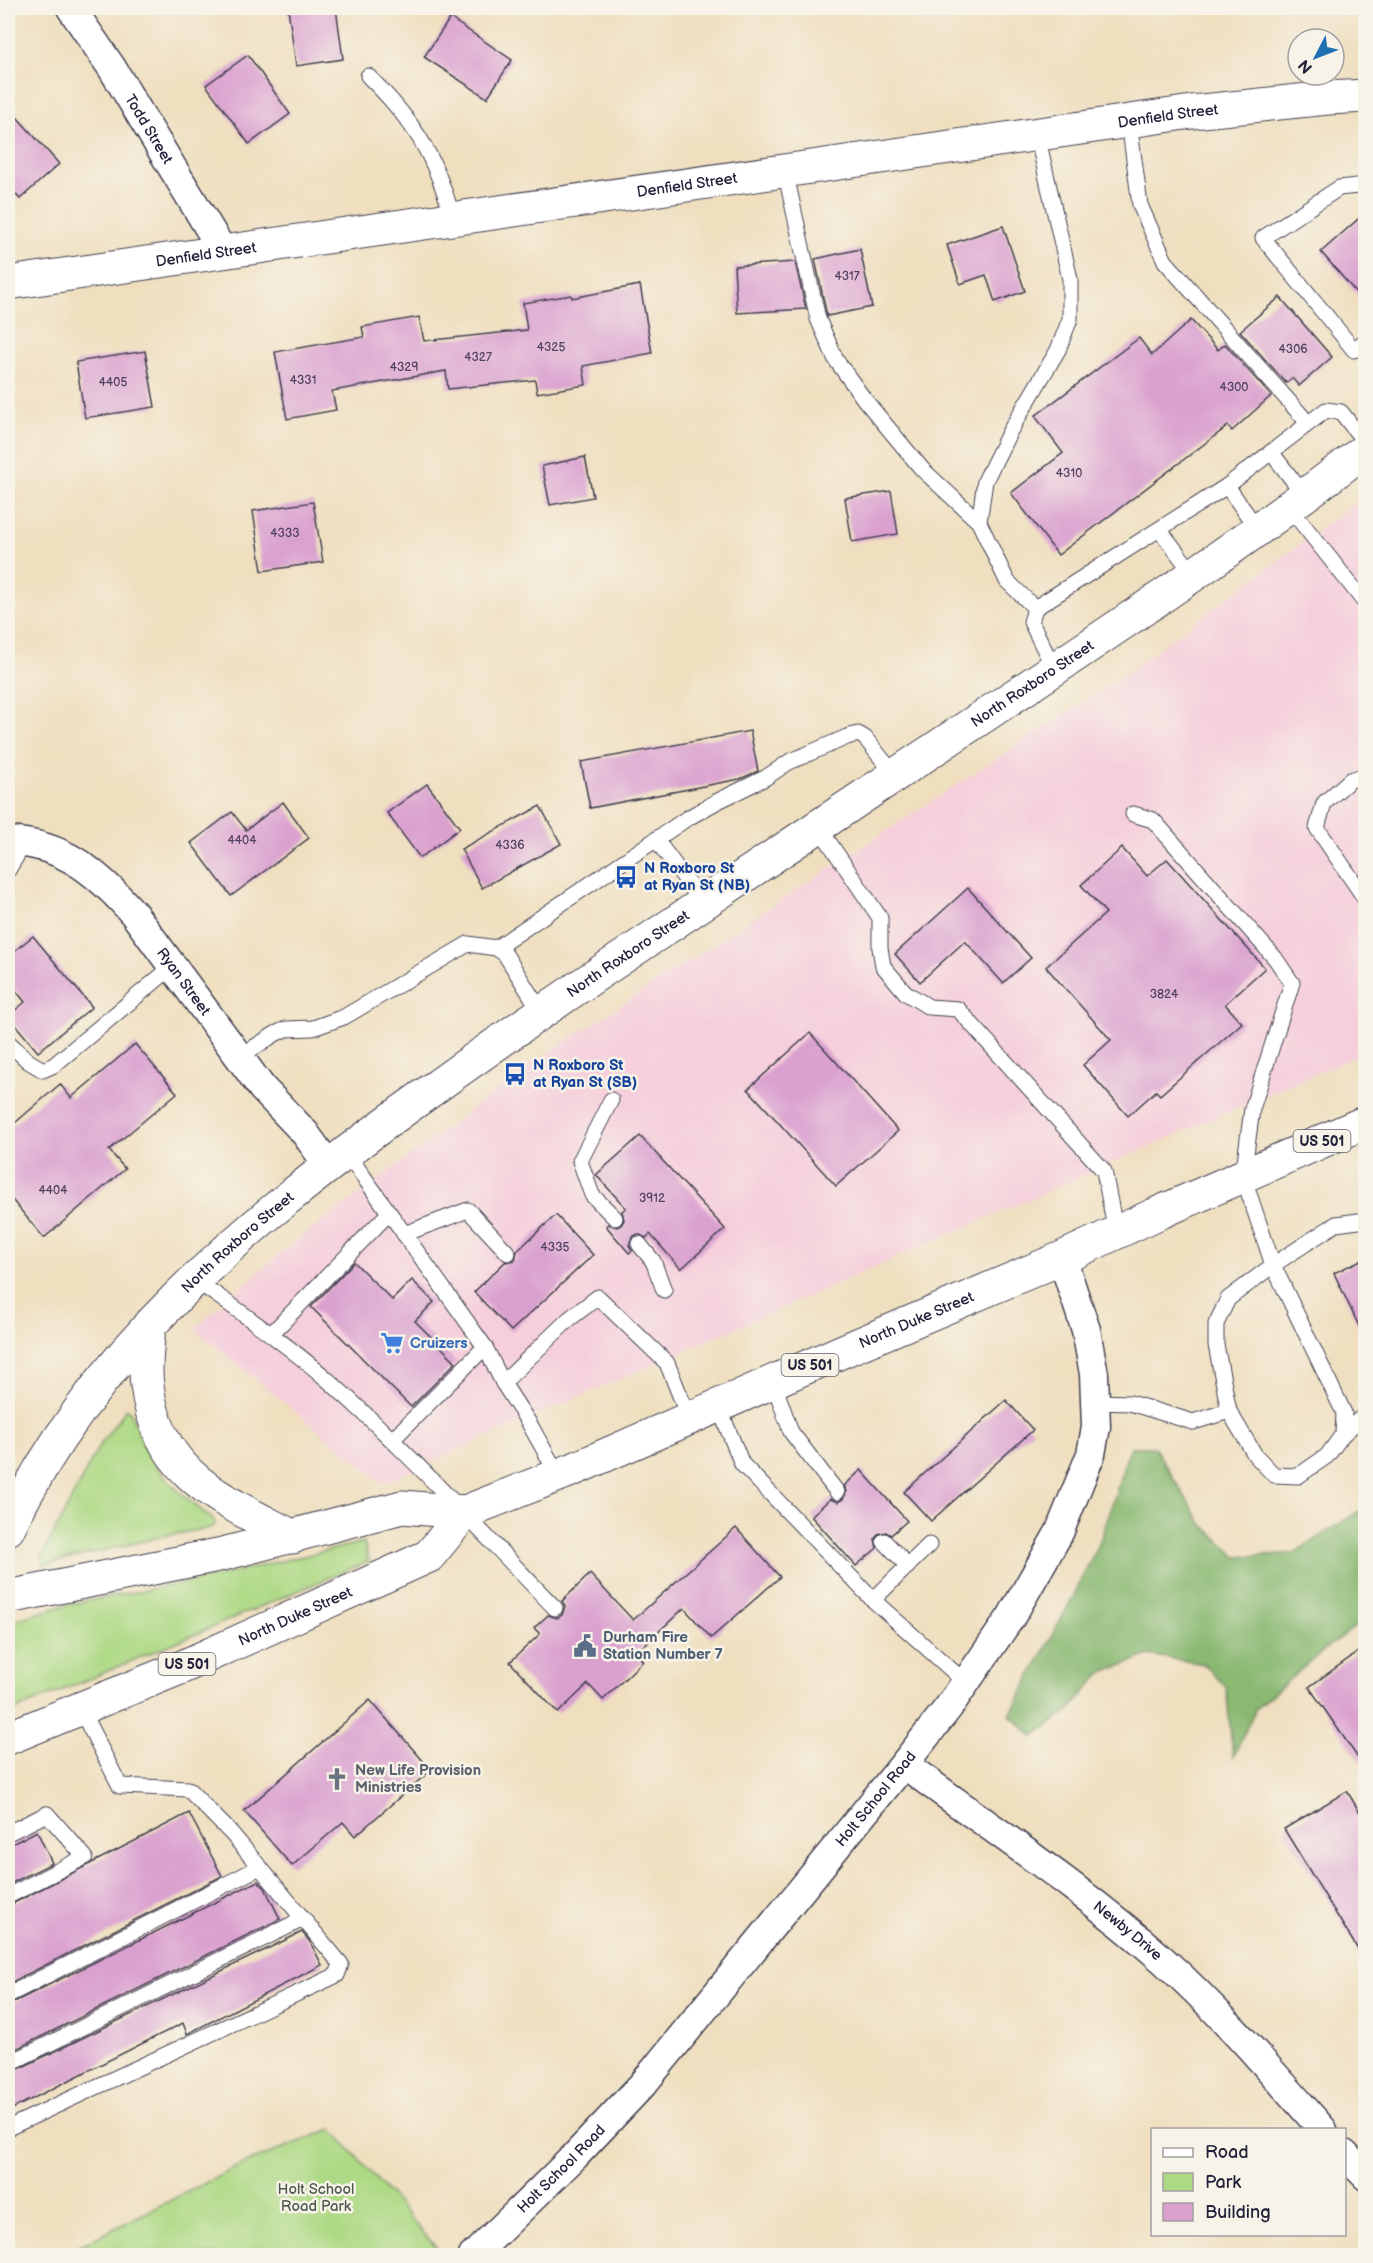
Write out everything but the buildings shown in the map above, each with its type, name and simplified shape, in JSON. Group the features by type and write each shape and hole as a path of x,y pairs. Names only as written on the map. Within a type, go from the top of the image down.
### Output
{"main road":[{"name":"Denfield Street","path":"8,283 1192,112 1365,96"},
{"name":"North Roxboro Street","path":"8,1530 24,1496 72,1418 101,1380 149,1325 259,1221 337,1158 541,1012 1194,575 1298,502 1365,449"},
{"name":"North Duke Street","path":"8,1598 115,1578 293,1537 402,1507 465,1512 558,1475 1062,1258 1365,1122"},
{"path":"149,1325 146,1382 150,1403 160,1432 173,1456 188,1474 218,1498 293,1537"},
{"name":"North Duke Street","path":"8,1738 180,1668 429,1556 465,1512"}],"street":[{"name":"Todd Street","path":"71,8 112,68 224,253"},
{"name":"Ryan Street","path":"16,842 47,847 74,859 115,893 134,914 262,1088 305,1133 337,1158"},
{"name":"Holt School Road","path":"473,2256 576,2156 643,2084 904,1764 966,1683 1011,1617 1059,1533 1091,1454 1096,1427 1094,1374 1086,1330 1062,1258"},
{"name":"Newby Drive","path":"904,1764 1096,1905 1162,1959 1227,2021 1321,2128"},
{"path":"1346,2156 1365,2176"}],"lane":[{"path":"368,76 394,101 425,145 442,180 453,219"},
{"path":"1129,122 1140,205 1165,261 1308,423"},
{"path":"979,522 986,481 1010,431 1058,350 1070,319 1070,279 1037,135"},
{"path":"785,171 818,319 836,360 864,399 922,469 979,522 1007,581 1035,608"},
{"path":"1365,185 1339,188 1263,238 1354,350 1365,340"},
{"path":"1054,669 1032,622 1035,608 1227,486 1326,410 1341,412 1365,444"},
{"path":"1271,452 1298,502 1365,604"},
{"path":"1227,486 1258,530"},
{"path":"1161,530 1194,575"},
{"path":"496,948 635,852 657,841 686,819 765,778 789,762 858,734 865,738 895,775"},
{"path":"1365,775 1350,780 1324,803 1317,828 1365,900"},
{"path":"1133,814 1153,819 1275,958 1292,983 1252,1109 1244,1176 1273,1265 1344,1413 1343,1434"},
{"path":"818,826 880,918 880,948 883,966 906,993 929,1007 958,1009 1104,1171 1116,1233"},
{"path":"657,841 703,903"},
{"path":"8,870 16,842"},
{"path":"240,1057 286,1029 313,1028 344,1017 468,944 496,948 505,954 541,1012"},
{"path":"8,1042 28,1061 43,1070 54,1065 172,967"},
{"path":"611,1100 580,1161 592,1195 615,1218"},
{"path":"337,1158 389,1213 485,1347 503,1383 558,1475"},
{"path":"404,1234 468,1209 508,1252"},
{"path":"270,1334 389,1213"},
{"path":"1365,1220 1336,1224 1273,1265 1228,1299 1216,1324 1216,1345 1229,1411 1255,1455 1274,1475 1298,1476 1327,1456 1343,1434 1365,1414"},
{"path":"639,1244 653,1261 664,1290"},
{"path":"194,1280 270,1334 328,1380 393,1440 465,1512 555,1608"},
{"path":"503,1383 569,1319 598,1297 667,1363 742,1464 873,1600 966,1683"},
{"path":"393,1440 485,1347"},
{"path":"773,1381 791,1432 837,1492"},
{"path":"1096,1402 1130,1403 1193,1422 1229,1411"},
{"path":"884,1541 908,1566"},
{"path":"873,1600 929,1545"},
{"path":"8,2128 337,1975 340,1964 232,1834 188,1789 120,1786 80,1708"},
{"path":"8,1833 47,1814 85,1857 8,1896"},
{"path":"8,1995 260,1867"},
{"path":"8,2064 303,1919"}],"shaded area":[{"path":"1365,496 1365,1052 383,1483 194,1329 278,1255 533,1063 1118,679"}],"green space":[{"path":"126,1409 130,1411 152,1461 185,1497 214,1520 215,1525 211,1528 164,1536 44,1565 41,1558 98,1448"},
{"path":"1130,1447 1154,1447 1202,1524 1237,1557 1294,1553 1361,1510 1365,1504 1365,1619 1318,1655 1256,1708 1233,1757 1226,1687 1204,1664 1149,1655 1100,1674 1069,1711 1033,1736 1010,1715 1075,1593 1102,1536"},
{"path":"364,1542 369,1561 8,1713 8,1636 19,1619 66,1605 204,1579"},
{"name":"Holt School Road Park","path":"332,2129 443,2255 61,2255 241,2165"}],"place":[{"name":"N Roxboro St at Ryan St (NB)","path":"626,877"},
{"name":"N Roxboro St at Ryan St (SB)","path":"515,1074"},
{"name":"Cruizers","path":"392,1343"},
{"name":"Durham Fire Station Number 7","path":"585,1646"},
{"name":"New Life Provision Ministries","path":"337,1779"}]}
